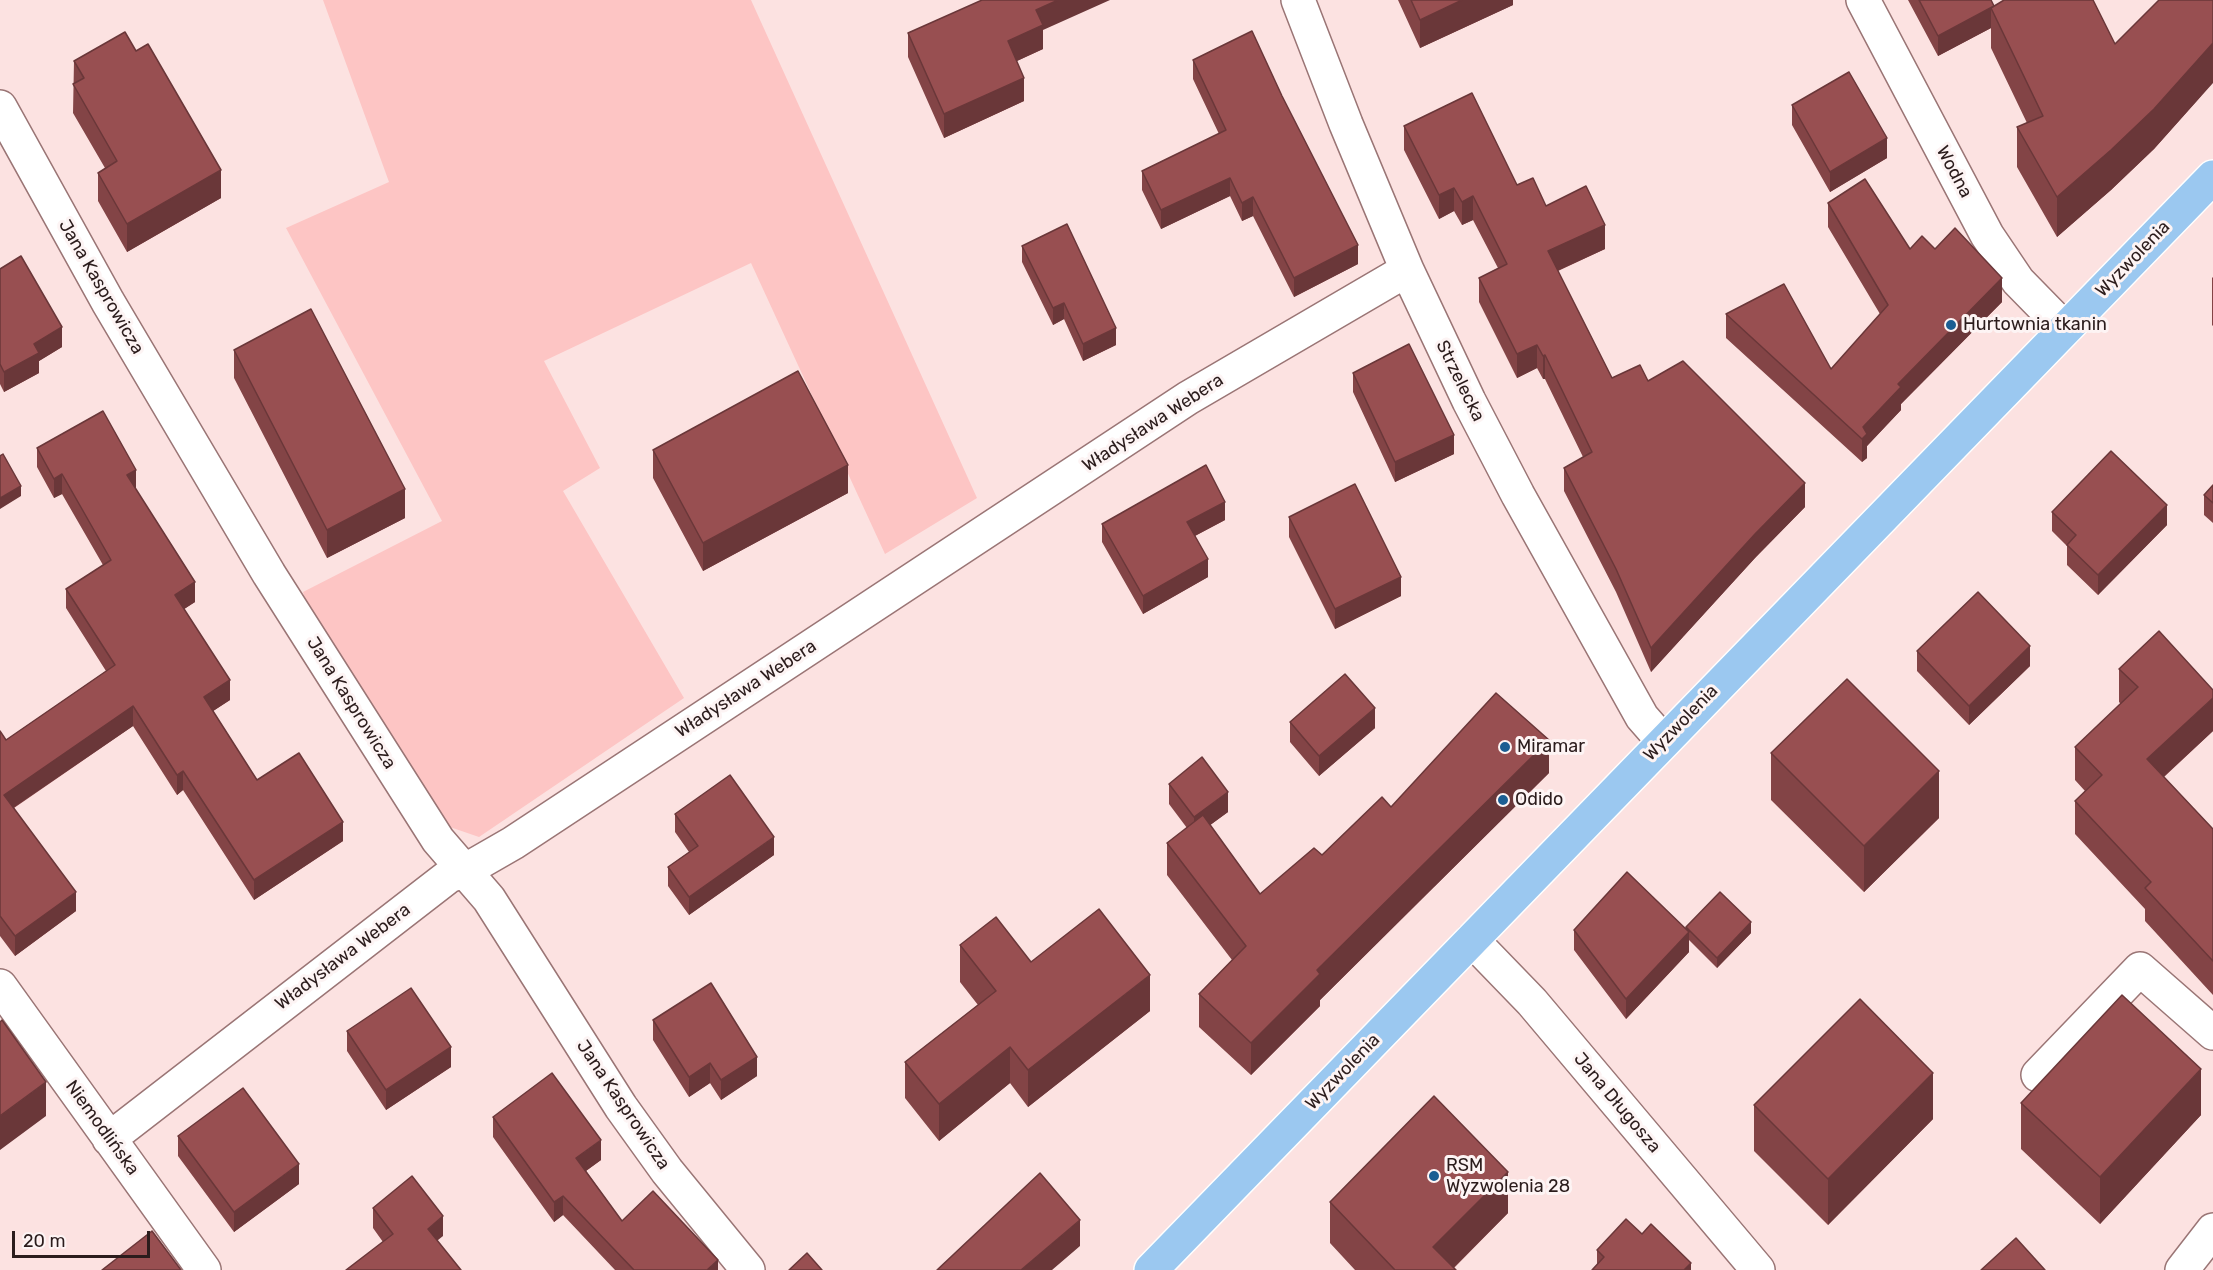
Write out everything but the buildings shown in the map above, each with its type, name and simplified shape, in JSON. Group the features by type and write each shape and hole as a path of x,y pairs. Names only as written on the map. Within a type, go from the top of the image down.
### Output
{"main road":[{"name":"Wyzwolenia","path":"1151,1270 2213,177"}],"street":[{"name":"Strzelecka","path":"1299,0 1346,124 1407,270 1469,401 1518,495 1642,717 1663,741"},
{"name":"Wodna","path":"1863,0 1987,235 2018,281 2065,329"},
{"name":"Jana Kasprowicza","path":"0,107 108,302 269,574 438,840 489,899 621,1107 667,1171 748,1270"},
{"name":"Władysława Webera","path":"109,1139 449,876 466,870 513,843 1188,398 1407,270"},
{"name":"Jana Długosza","path":"1472,939 1532,1002 1758,1270"},
{"path":"2038,1075 2140,969 2213,1033"},
{"name":"Niemodlińska","path":"0,986 204,1270"},
{"path":"2182,1270 2213,1230"}],"shaded area":[{"path":"323,0 751,0 977,498 885,554 751,263 544,361 600,468 563,491 684,698 479,837 447,826 313,627 303,592 442,521 286,228 389,182"}],"place":[{"name":"Hurtownia tkanin","path":"1951,325"},
{"name":"Miramar","path":"1505,747"},
{"name":"Odido","path":"1503,800"},
{"name":"RSM Wyzwolenia 28","path":"1434,1176"}]}
